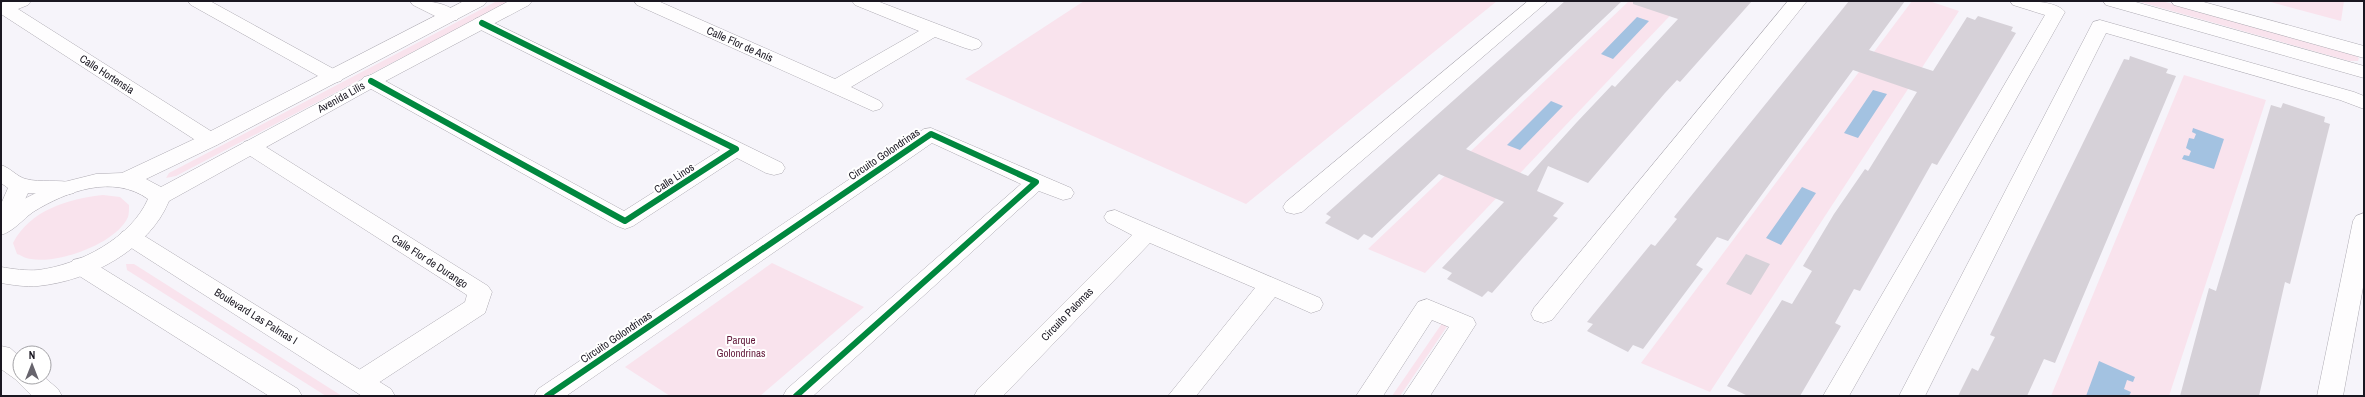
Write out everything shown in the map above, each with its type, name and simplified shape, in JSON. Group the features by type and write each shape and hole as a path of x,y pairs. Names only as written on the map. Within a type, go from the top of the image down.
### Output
{"street":[{"path":"197,1 334,77"},
{"path":"419,1 450,16"},
{"name":"Avenida Lilis","path":"126,180 210,140 334,77 478,1"},
{"name":"Avenida Lilis","path":"160,197 252,147 380,86 490,27 524,1"},
{"name":"Calle Flor de Anís","path":"643,1 873,105"},
{"path":"861,1 972,44"},
{"path":"1294,207 1539,1"},
{"path":"1543,314 1798,1"},
{"path":"1836,396 2056,12 2019,1"},
{"path":"2112,1 2364,72"},
{"path":"2180,1 2364,52"},
{"name":"Calle Hortensia","path":"9,6 210,140"},
{"path":"1912,396 2100,26 2340,94 2364,103"},
{"path":"490,27 774,168"},
{"path":"836,87 934,30"},
{"name":"Calle Linos","path":"380,86 625,221 736,149"},
{"name":"Circuito Golondrinas","path":"547,396 924,131 1063,193"},
{"name":"Calle Flor de Durango","path":"252,147 480,292 476,307 360,382"},
{"path":"1,172 20,186 66,188"},
{"path":"2,226 37,201 66,188 97,181 126,180 146,186 160,197 149,219 130,237 110,252 81,266 43,277 8,279"},
{"path":"796,396 1036,182"},
{"path":"2,226 20,186"},
{"path":"1115,217 1148,233 1271,285 1311,304"},
{"path":"2330,396 2364,221"},
{"name":"Circuito Palomas","path":"987,396 1148,233"},
{"name":"Boulevard Las Palmas I","path":"130,237 382,396"},
{"path":"81,266 289,396"},
{"path":"1181,396 1271,285"},
{"path":"1369,396 1427,308 1464,324 1416,396"},
{"path":"1,355 12,364"},
{"path":"36,385 49,396"}],"green space":[{"path":"497,1 510,1 176,176 166,178 169,173"},
{"path":"1084,1 1497,1 1246,204 965,79"},
{"path":"1629,1 1684,1 1425,273 1368,249"},
{"path":"1912,1 1929,1 1959,11 1710,392 1641,363"},
{"path":"2137,1 2162,1 2353,54 2359,58 2358,61 2349,61"},
{"path":"2267,1 2344,1 2341,21"},
{"path":"2184,75 2266,100 2169,396 2051,396"},
{"path":"103,195 120,197 129,205 128,217 112,236 85,250 56,258 42,260 29,259 17,254 13,243 29,222 40,214 64,203"},
{"name":"Parque Golondrinas","path":"772,263 864,307 760,396 670,396 625,367"},
{"path":"126,264 134,264 342,396 326,396 127,270"},
{"path":"1445,319 1450,322 1400,396 1392,396"}],"water":[{"path":"1637,17 1649,21 1613,59 1601,54"},
{"path":"1873,90 1887,94 1858,138 1844,133"},
{"path":"1551,101 1563,106 1520,150 1507,145"},
{"path":"2193,128 2224,139 2214,169 2182,159 2184,155 2189,156 2191,151 2186,148 2189,138 2194,139 2196,134 2192,132"},
{"path":"1802,187 1816,193 1781,245 1766,238"},
{"path":"2099,361 2135,377 2133,382 2127,380 2124,389 2131,392 2129,396 2086,396"}],"building":[{"path":"1565,1 1622,1 1466,149 1528,176 1612,85 1615,87 1678,19 1633,4 1633,1 1752,1 1680,82 1677,80 1665,93 1588,183 1548,166 1537,191 1564,203 1553,216 1558,218 1492,293 1488,291 1482,297 1447,279 1452,273 1442,268 1504,202 1439,174 1372,238 1364,234 1358,240 1325,223 1331,217 1326,214"},
{"path":"1849,1 1905,1 1869,50 1933,71 1967,17 1975,20 1978,16 2013,27 2011,31 2016,33 1937,165 1932,163 1860,291 1854,289 1835,323 1841,326 1800,396 1748,396 1727,386 1782,300 1792,304 1812,271 1803,266 1834,214 1865,169 1868,171 1917,92 1853,70 1728,241 1717,237 1696,265 1703,269 1643,349 1633,345 1628,352 1587,331 1593,324 1587,322 1651,244 1655,246 1677,219 1674,217"},
{"path":"2130,56 2168,69 2166,73 2176,76 2055,363 2044,359 2027,396 1958,396 1972,368 1978,371 1995,337 1990,335 2040,231 2124,59 2129,60"},
{"path":"2283,103 2325,117 2324,122 2330,124 2290,284 2285,282 2259,396 2180,396 2209,288 2216,291 2271,105 2281,108"},
{"path":"1746,254 1770,264 1751,295 1726,284"}],"cycle path":[{"path":"371,81 625,221 736,149 482,23"},
{"path":"547,396 931,134 1036,182 796,396"}]}
